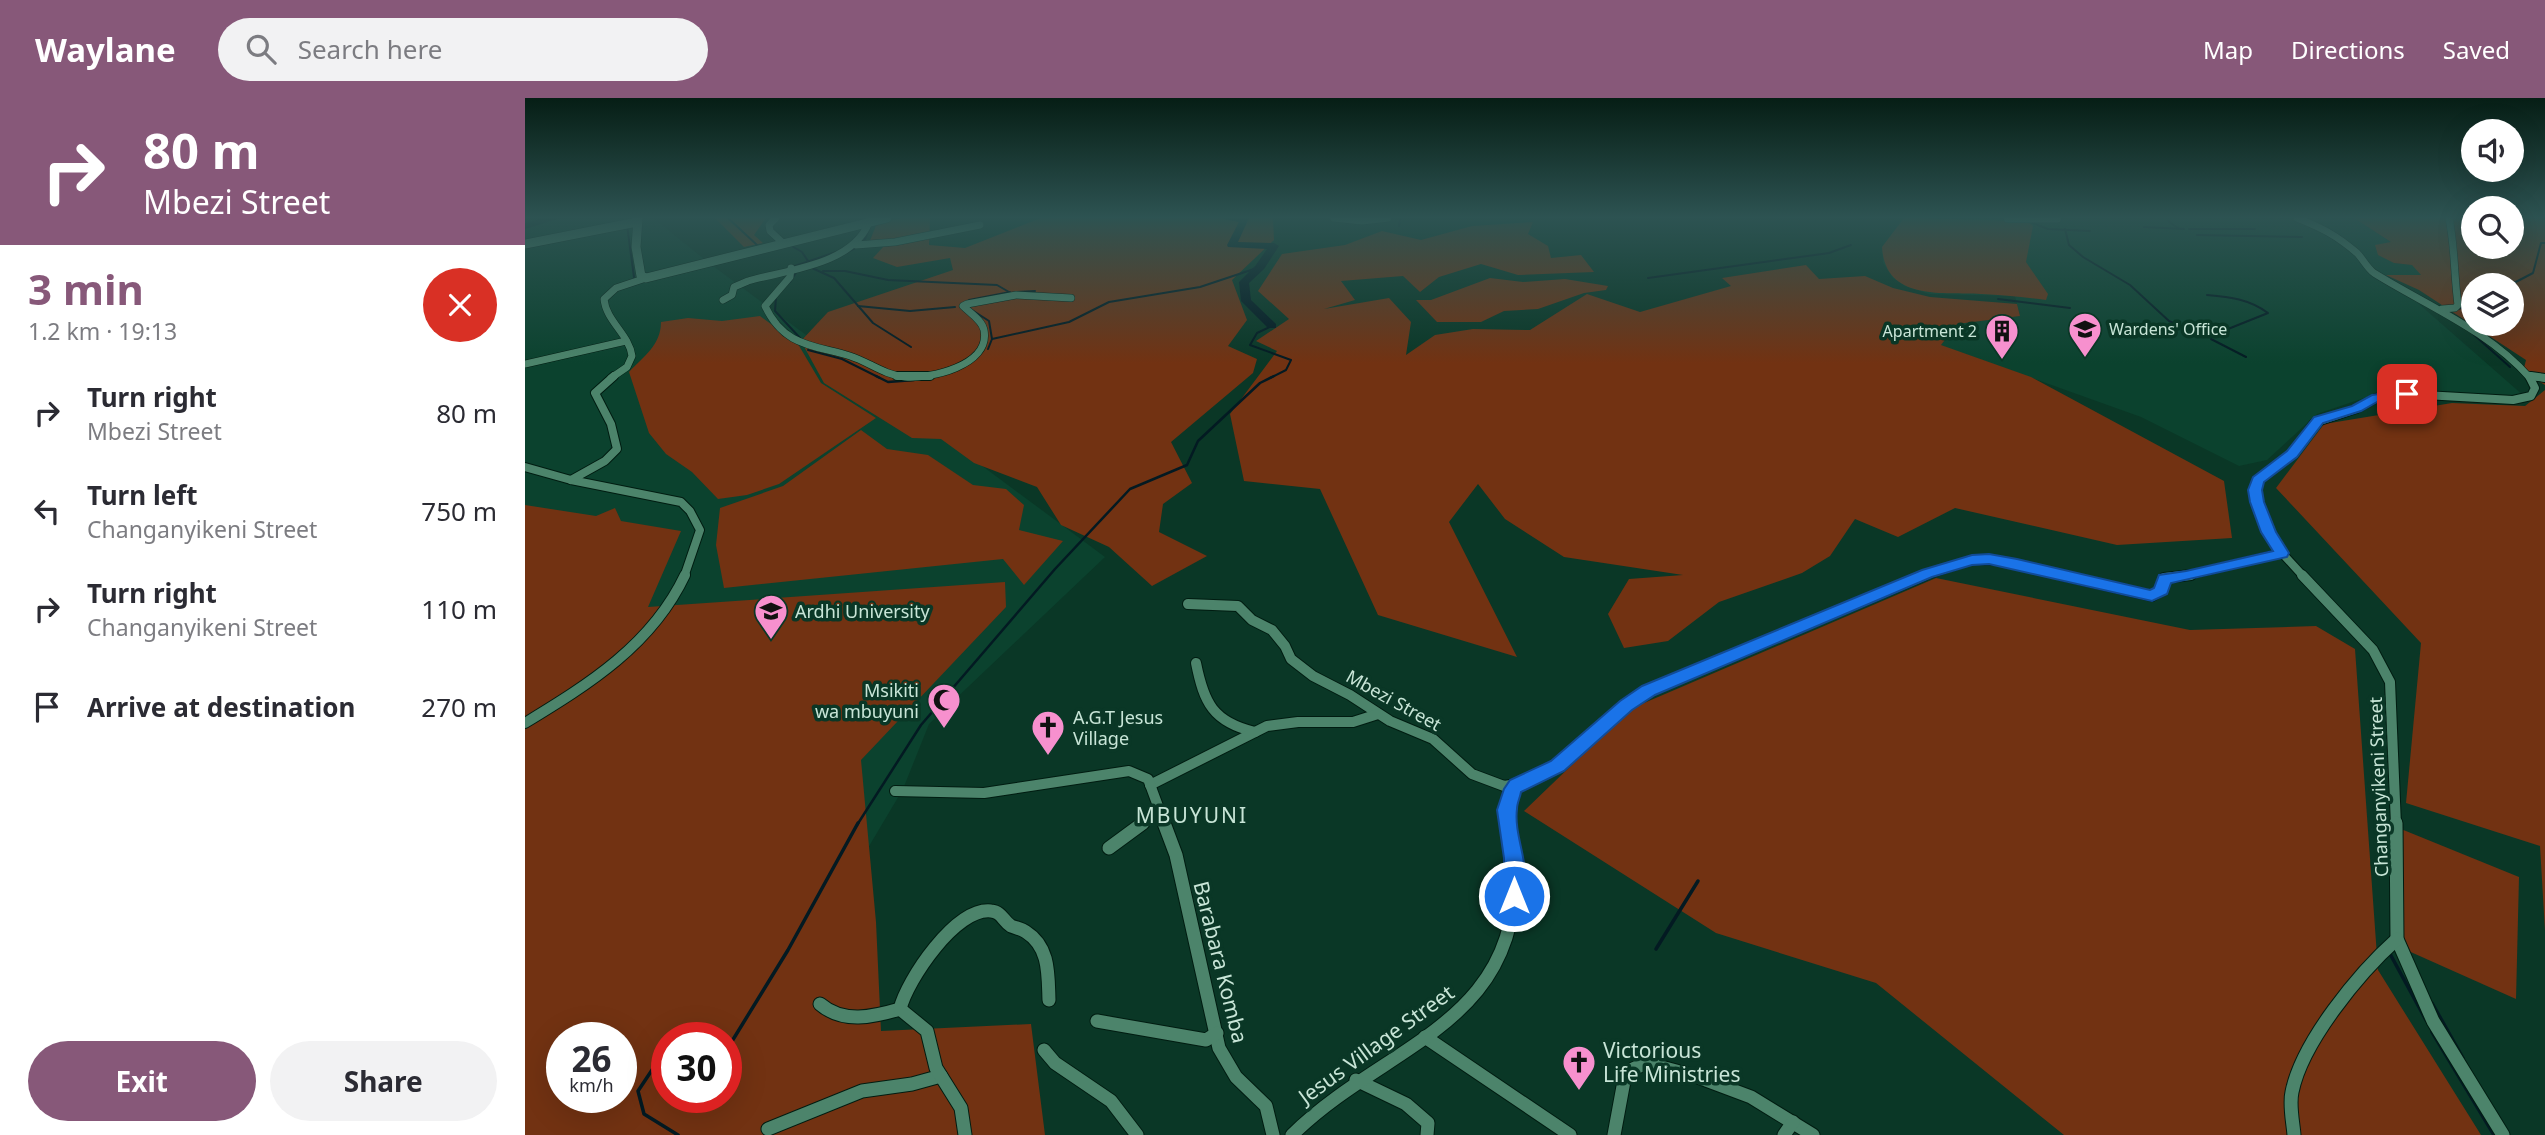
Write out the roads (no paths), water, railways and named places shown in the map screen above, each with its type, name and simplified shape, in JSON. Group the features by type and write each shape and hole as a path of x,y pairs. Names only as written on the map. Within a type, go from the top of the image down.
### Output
{"street":[{"path":"639,266 639,273 646,278"},
{"path":"571,480 611,456 617,449 611,424 595,393 601,384 630,362 632,352 627,338 603,306 604,299 616,288 691,266"},
{"path":"723,300 732,295 733,289 738,285 796,266"},
{"path":"2368,266 2371,271 2441,309 2476,332 2529,376 2545,378"},
{"path":"2441,309 2455,308 2458,305 2453,266"},
{"path":"791,268 790,277 765,306 767,312 794,341 811,350 853,357 903,377 940,373 963,366 973,359 984,339 984,332 983,326 963,306 967,304 1016,295 1071,298"},
{"path":"525,364 626,341"},
{"name":"Changanyikeni Street","path":"2503,1135 2433,1021 2397,939 2396,781 2390,682 2373,650 2282,553 2269,532 2257,502 2255,486 2258,480 2292,454 2314,423 2356,409 2376,398 2396,394 2526,399 2533,395 2535,389 2529,376"},
{"path":"525,467 571,480 681,502 690,511 700,530 687,574 652,631 593,681 525,723"},
{"path":"1517,785 1557,766 1626,706 1649,691 1875,594 1950,565 1972,560 2002,561 2152,596 2161,590 2164,578 2186,576 2282,553"},
{"name":"Mbezi Street","path":"1188,604 1238,606 1252,620 1272,630 1285,646 1290,659 1299,666 1378,714 1433,740 1472,774 1504,786 1517,785"},
{"path":"1196,663 1201,691 1214,713 1234,728 1256,732"},
{"path":"895,791 984,793 1129,771 1148,779 1150,785 1256,732 1283,723 1353,722 1378,714"},
{"name":"Barabara Komba","path":"1150,785 1176,855 1219,1048 1235,1076 1265,1102 1271,1114 1273,1135"},
{"name":"Jesus Village Street","path":"1292,1135 1356,1080 1425,1037 1472,999 1495,965 1509,925 1514,896 1514,858 1507,810 1509,798 1517,785"},
{"path":"1109,848 1158,812"},
{"path":"900,1009 912,979 941,943 974,915 989,910 1000,913 1009,925 1027,932 1036,940 1048,962 1049,1000"},
{"path":"2294,1135 2291,1094 2306,1052 2368,964 2397,939"},
{"path":"820,1004 827,1013 842,1017 884,1014 900,1009"},
{"path":"900,1009 927,1031 932,1040 936,1068 961,1108 965,1135"},
{"path":"1097,1021 1206,1040 1217,1033"},
{"path":"1425,1037 1570,1135"},
{"path":"1044,1051 1055,1063 1111,1101 1137,1135"},
{"path":"1614,1135 1624,1082 1633,1069 1646,1063 1695,1076 1751,1097 1813,1135"},
{"path":"768,1129 862,1091 912,1084 941,1076"},
{"path":"1356,1080 1406,1104 1427,1124 1427,1135"},
{"path":"1784,1135 1793,1122"}],"waterway":[{"path":"633,266 634,277"},
{"path":"1260,266 1244,282 1246,301 1272,326"},
{"path":"1648,278 1732,266"},
{"path":"2099,266 2130,285 2169,321 2208,337 2268,313 2246,302 2207,295"},
{"path":"2524,278 2533,273 2535,266"},
{"path":"992,339 1069,322 1109,302 1200,287 1260,267"},
{"path":"812,268 834,278 858,306"},
{"path":"790,282 797,271"},
{"path":"823,271 845,271 888,280 997,285 1009,292"},
{"path":"1017,292 1035,291"},
{"path":"969,300 1010,292"},
{"path":"776,297 775,311 801,339"},
{"path":"1998,299 2070,308"},
{"path":"858,306 910,311 955,307"},
{"path":"858,306 873,323 911,347"},
{"path":"972,310 989,321 992,339"},
{"path":"2003,323 2010,329"},
{"path":"857,825 921,725 1055,569 1130,489 1187,465 1198,441 1260,383 1286,370 1291,360 1250,345 1257,333 1272,326"},
{"path":"2475,336 2510,367"},
{"path":"988,349 992,339"},
{"path":"2211,339 2246,357"},
{"path":"2003,349 2010,343"},
{"path":"808,350 842,359 888,382 914,380"},
{"path":"742,1025 788,950 858,823"},
{"path":"1656,949 1698,881"},
{"path":"2389,952 2426,1020"},
{"path":"2432,1003 2463,1058"},
{"path":"2432,1032 2494,1135"},
{"path":"651,1072 638,1091 644,1114 678,1135"}],"place":[{"name":"Wardens' Office","path":"2085,359"},
{"name":"Apartment 2","path":"2002,361"},
{"name":"Ardhi University","path":"771,641"},
{"name":"Msikiti wa mbuyuni","path":"944,730"},
{"name":"A.G.T Jesus Village","path":"1048,757"},
{"name":"Victorious Life Ministries","path":"1579,1092"}],"district":[{"name":"MBUYUNI","path":"1192,815"}]}
